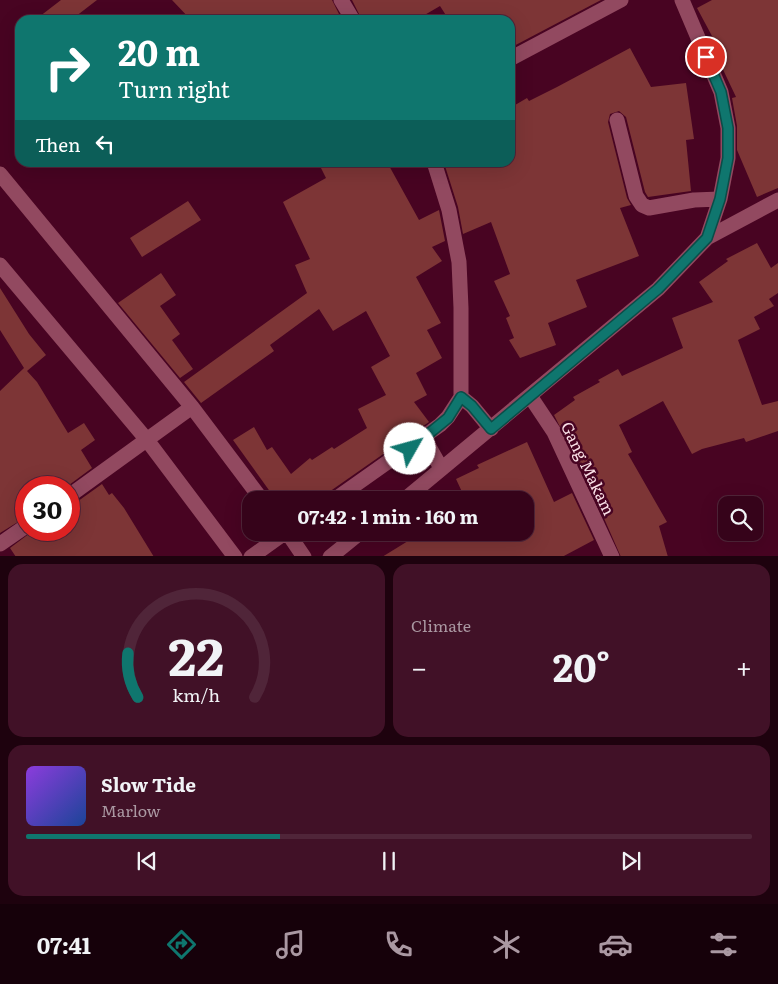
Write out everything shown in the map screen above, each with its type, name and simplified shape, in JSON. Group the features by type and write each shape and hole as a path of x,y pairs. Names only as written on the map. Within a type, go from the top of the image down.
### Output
{"street":[{"path":"341,0 350,15"},
{"path":"515,56 620,0"},
{"path":"683,2 721,92 726,119 728,158 707,238"},
{"path":"617,120 636,196 642,205 650,208 694,200 716,199"},
{"path":"436,167 449,210 459,262 467,401 489,426"},
{"path":"0,174 255,491"},
{"path":"413,491 440,465 530,396 658,289 707,238 778,200"},
{"path":"0,265 153,435 235,556"},
{"name":"Gang Makam","path":"530,396 554,432 612,556"},
{"path":"348,491 425,441 467,401"},
{"path":"80,488 189,409"},
{"path":"425,441 440,465"},
{"path":"0,544 15,534"},
{"path":"251,556 273,541"},
{"path":"288,541 304,556"},
{"path":"330,556 349,541"}],"building":[{"path":"61,0 97,0 78,15 42,15"},
{"path":"172,0 332,0 340,15 186,15"},
{"path":"352,0 601,0 515,45 515,15 446,15 440,6 425,15 360,15"},
{"path":"712,0 778,0 778,188 757,197 737,150 737,126 732,98 736,97 708,38 712,36 697,8"},
{"path":"630,48 651,87 686,83 694,139 686,140 691,191 648,197 645,192 626,117 619,111 610,114 608,122 627,198 631,205 620,208 639,256 576,280 587,307 548,323 556,345 520,358 509,340 514,338 506,318 510,316 494,281 510,274 491,222 463,234 458,207 445,167 515,167 515,105 527,98 529,101"},
{"path":"320,167 390,167 419,220 439,210 445,241 432,247 442,261 416,277 441,323 427,330 442,358 416,373 427,395 414,402 429,422 330,491 270,491 233,440 254,427 267,450 272,447 291,474 310,458 312,460 332,447 334,449 367,428 358,409 386,395 371,367 390,356 366,311 333,331 319,309 270,345 274,351 201,403 184,382 307,293 295,265 310,259 283,202 326,178"},
{"path":"188,201 201,220 142,257 130,238"},
{"path":"757,243 771,268 778,263 778,293 769,299 774,306 754,317 760,329 738,340 762,405 778,401 778,431 746,442 744,438 702,449 692,454 663,401 619,425 632,452 628,454 667,522 659,526 668,556 621,556 589,484 554,415 575,400 573,397 600,382 598,380 618,369 622,376 683,348 672,318 713,302 699,282 728,261 726,259"},
{"path":"161,273 176,295 160,306 180,334 172,340 193,369 180,378 118,303"},
{"path":"0,288 29,334 46,355 27,371 37,382 68,433 84,423 95,440 81,450 92,468 80,477 15,476 15,524 0,533 0,391 24,368 0,330"},
{"path":"527,442 554,502 572,493 594,540 564,556 384,556 408,541 534,541 534,491 462,491 456,479 479,468 477,465"},
{"path":"102,484 109,495 112,493 124,508 153,556 15,556 10,548 19,541 80,541 80,500"}],"route":[{"path":"410,449 448,418 461,397 472,406 491,429 658,289 697,251 707,238 720,199 728,158 728,128 721,92 706,57"}]}
